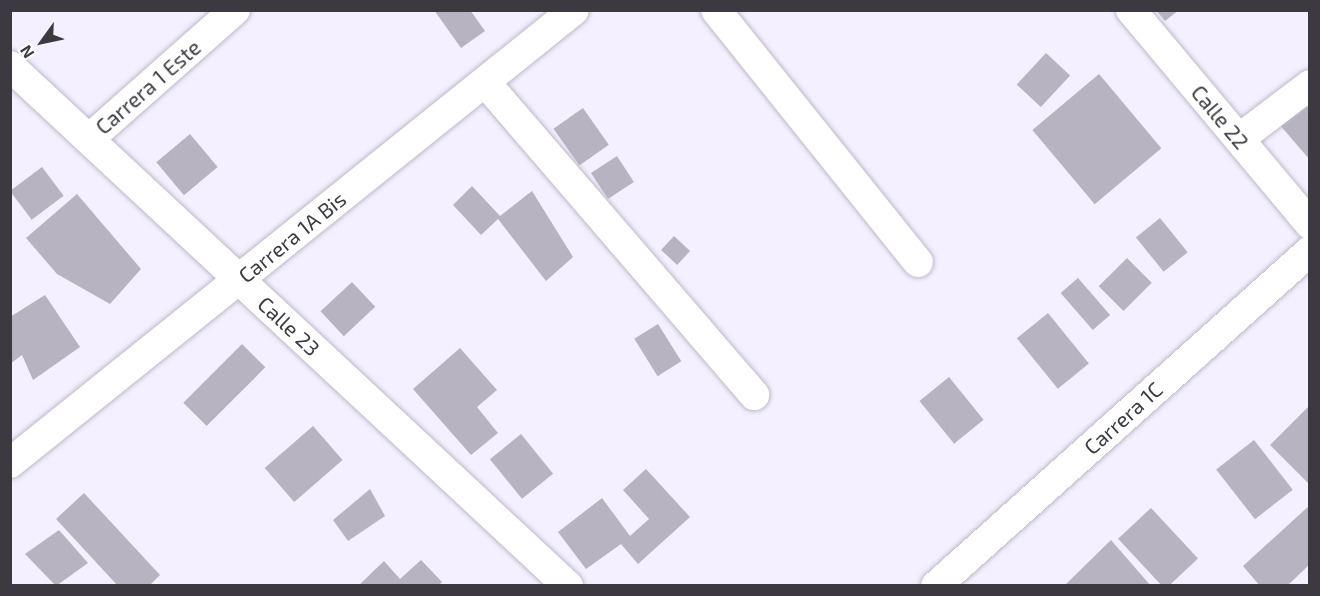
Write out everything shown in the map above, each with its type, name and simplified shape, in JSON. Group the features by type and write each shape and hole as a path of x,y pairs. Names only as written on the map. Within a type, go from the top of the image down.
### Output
{"street":[{"name":"Carrera 1 Este","path":"88,139 235,10"},
{"name":"Carrera 1A Bis","path":"10,463 574,10"},
{"path":"716,10 918,262"},
{"name":"Calle 22","path":"1131,10 1310,224"},
{"name":"Calle 23","path":"10,66 568,585"},
{"path":"485,82 754,395"},
{"path":"1239,140 1310,85"},
{"name":"Carrera 1C","path":"936,585 1310,251"}],"building":[{"path":"434,10 470,10 485,31 461,48"},
{"path":"1156,10 1179,10 1165,21"},
{"path":"1046,53 1070,76 1041,107 1017,84"},
{"path":"1099,74 1161,148 1095,204 1032,130"},
{"path":"1303,103 1310,110 1310,160 1279,124"},
{"path":"583,108 609,145 579,166 554,129"},
{"path":"190,134 218,167 184,195 156,162"},
{"path":"617,156 634,182 608,199 591,173"},
{"path":"42,167 64,196 32,220 10,191"},
{"path":"472,186 500,216 532,191 573,257 546,281 498,219 481,235 453,205"},
{"path":"77,194 141,269 110,304 57,274 26,238"},
{"path":"1160,218 1188,252 1164,272 1136,238"},
{"path":"674,236 690,251 677,265 661,250"},
{"path":"1127,258 1152,283 1123,311 1099,286"},
{"path":"1078,278 1110,315 1093,330 1061,293"},
{"path":"352,282 375,307 344,336 321,311"},
{"path":"45,295 80,347 33,380 22,355 10,364 10,317"},
{"path":"1048,313 1089,364 1058,389 1017,338"},
{"path":"658,324 681,361 658,376 634,339"},
{"path":"242,344 265,367 207,426 183,403"},
{"path":"460,348 497,390 477,407 498,433 471,455 413,389"},
{"path":"949,377 984,420 954,444 919,401"},
{"path":"1310,405 1310,485 1270,445"},
{"path":"313,426 343,460 294,502 265,468"},
{"path":"521,434 553,474 522,499 490,459"},
{"path":"1254,440 1293,490 1255,519 1216,470"},
{"path":"646,469 690,517 638,564 621,544 586,569 558,532 602,498 630,536 649,519 623,490"},
{"path":"370,489 385,516 348,541 333,520"},
{"path":"84,493 160,575 149,586 118,586 56,519"},
{"path":"1310,505 1310,564 1287,586 1260,586 1243,566"},
{"path":"1151,508 1198,558 1169,586 1162,586 1118,539"},
{"path":"59,530 88,563 56,586 25,554"},
{"path":"1111,540 1151,586 1064,586"},
{"path":"421,560 442,582 438,586 358,586 384,561 400,579"}]}
